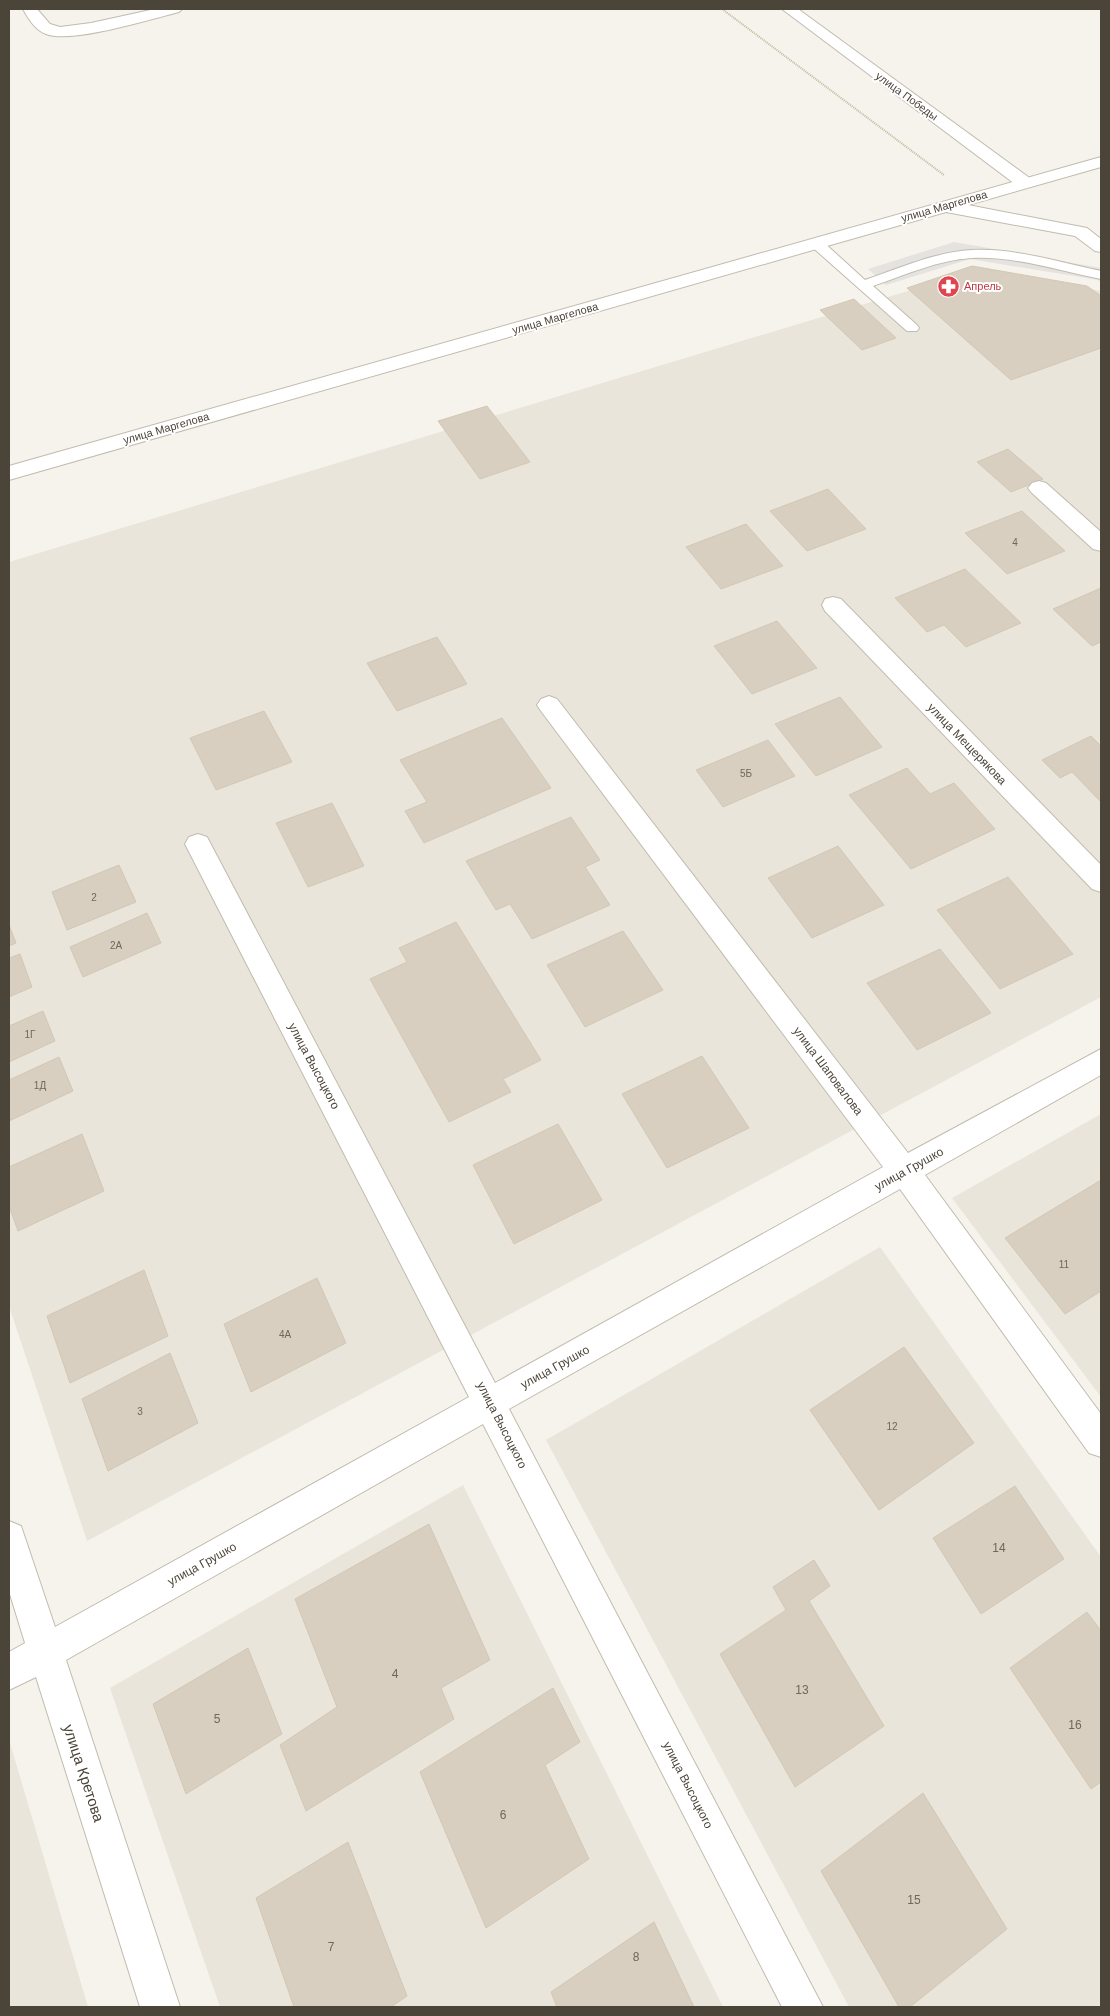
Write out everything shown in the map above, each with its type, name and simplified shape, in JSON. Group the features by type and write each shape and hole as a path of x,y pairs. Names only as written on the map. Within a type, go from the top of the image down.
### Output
{"street":[{"path":"30,9 41,25 52,32 70,31 174,9"},
{"name":"улица Победы","path":"789,9 1025,183"},
{"name":"улица Маргелова","path":"9,473 1101,162"},
{"path":"944,207 1080,232 1101,247"},
{"path":"1080,232 1101,224"},
{"path":"1039,488 1101,544"},
{"name":"улица Мещерякова","path":"832,605 1101,882"},
{"name":"улица Шаповалова","path":"549,705 904,1171 1101,1441"},
{"name":"улица Высоцкого","path":"198,844 803,2007"},
{"name":"улица Грушко","path":"9,1672 1101,1061"},
{"name":"улица Кретова","path":"9,1538 160,2007"}],"lane":[{"path":"816,243 912,328"},
{"path":"863,285 933,261 975,254 1011,258 1101,275"}],"path":[{"path":"722,9 974,198"}],"shaded area":[{"path":"954,242 1101,268 1101,283 1098,280 970,259 886,285 868,269"},
{"path":"984,268 1101,291 1101,997 87,1541 9,1306 9,562"},
{"path":"1101,1114 1101,1397 952,1198"},
{"path":"880,1247 1101,1557 1101,2007 849,2007 546,1440"},
{"path":"463,1485 723,2007 220,2007 110,1688"},
{"path":"10,1743 88,2007 9,2007"}],"building":[{"path":"972,266 1087,286 1101,296 1101,348 1011,380 907,288"},
{"path":"854,299 896,338 862,350 820,310"},
{"path":"487,406 530,462 480,479 438,421"},
{"path":"1008,449 1043,479 1011,492 977,462"},
{"path":"828,489 866,529 807,551 770,511"},
{"path":"1022,511 1065,551 1007,574 965,533"},
{"path":"746,524 783,566 721,589 686,547"},
{"path":"965,569 1021,623 966,647 944,625 927,632 895,598"},
{"path":"1101,588 1101,642 1092,646 1053,609"},
{"path":"777,621 817,668 752,694 714,646"},
{"path":"437,637 467,684 397,711 367,663"},
{"path":"840,697 882,747 816,776 775,724"},
{"path":"264,711 292,762 216,790 190,738"},
{"path":"502,718 551,788 424,843 405,811 427,802 400,760"},
{"path":"1091,736 1101,746 1101,802 1072,772 1060,778 1042,760"},
{"path":"768,740 795,776 723,807 696,770"},
{"path":"907,768 930,794 954,783 995,829 911,869 849,795"},
{"path":"332,803 364,866 308,887 276,823"},
{"path":"571,817 600,860 585,867 610,905 532,939 510,904 496,910 466,861"},
{"path":"838,846 884,905 812,938 768,878"},
{"path":"119,865 136,902 67,930 52,892"},
{"path":"1008,877 1073,954 1000,989 937,910"},
{"path":"147,913 161,943 83,977 70,947"},
{"path":"456,922 541,1060 503,1079 511,1092 449,1122 370,979 407,962 399,948"},
{"path":"9,925 16,943 9,946"},
{"path":"623,931 663,990 585,1027 547,965"},
{"path":"940,949 991,1013 917,1050 867,983"},
{"path":"20,954 32,987 9,997 9,958"},
{"path":"43,1011 55,1041 9,1062 9,1026"},
{"path":"702,1056 749,1128 667,1168 622,1094"},
{"path":"59,1057 73,1091 9,1121 9,1080"},
{"path":"558,1124 602,1200 514,1244 473,1165"},
{"path":"82,1134 104,1191 18,1231 9,1206 9,1167"},
{"path":"1101,1180 1101,1291 1065,1314 1005,1238"},
{"path":"144,1270 168,1336 70,1383 47,1316"},
{"path":"317,1278 346,1343 251,1392 224,1324"},
{"path":"904,1347 974,1443 879,1510 810,1410"},
{"path":"170,1353 198,1423 108,1471 82,1399"},
{"path":"1015,1486 1064,1559 981,1614 933,1538"},
{"path":"429,1524 490,1660 441,1688 454,1719 306,1811 280,1745 337,1707 295,1599"},
{"path":"814,1560 830,1586 809,1601 884,1726 795,1787 720,1654 786,1610 773,1587"},
{"path":"1087,1612 1101,1631 1101,1782 1091,1789 1010,1668"},
{"path":"248,1648 282,1734 186,1794 153,1704"},
{"path":"553,1688 580,1742 545,1765 589,1859 486,1928 420,1772"},
{"path":"923,1793 1007,1929 910,2007 899,2007 821,1871"},
{"path":"348,1842 407,1996 391,2007 294,2007 256,1898"},
{"path":"654,1922 694,2007 557,2007 551,1992"}],"place":[{"name":"Апрель","path":"948,286"}]}
